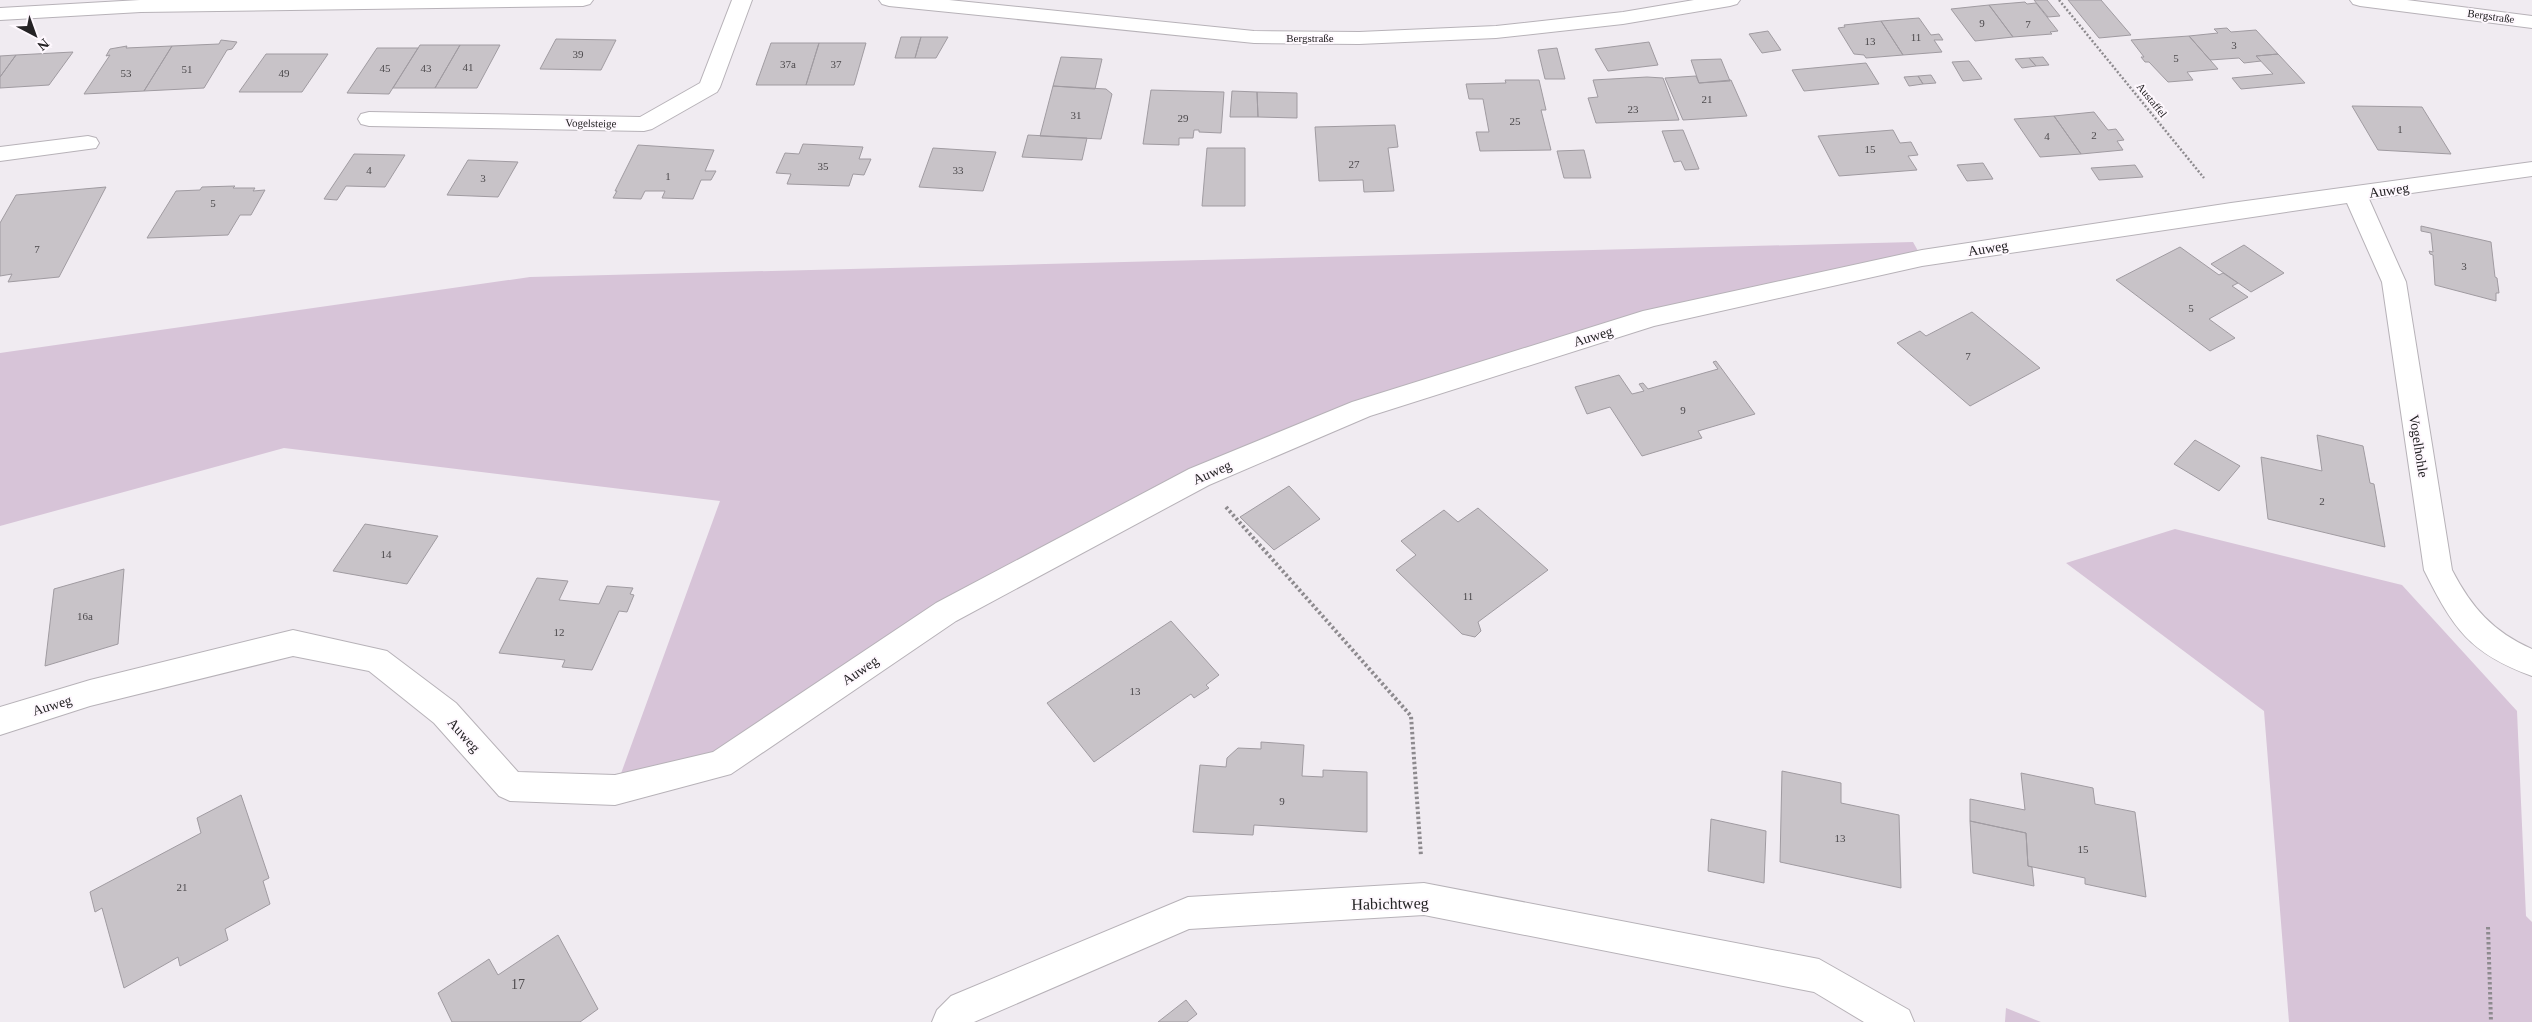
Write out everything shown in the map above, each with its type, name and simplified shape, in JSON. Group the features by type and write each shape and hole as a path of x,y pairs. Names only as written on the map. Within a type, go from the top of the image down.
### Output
{"street":[{"path":"0,14 140,6 583,0"},
{"name":"Vogelsteige","path":"369,119 644,124 709,87 742,0"},
{"name":"Bergstraße","path":"889,0 1254,37 1349,38 1496,32 1623,18 1730,0"},
{"name":"Bergstraße","path":"2360,0 2532,22"},
{"path":"0,154 88,143"},
{"name":"Auweg","path":"0,721 90,693 293,643 377,660 446,713 510,786 615,790 720,764 946,612 1199,477 1361,409 1652,318 1922,258 2231,211 2532,170"},
{"name":"Vogelhohle","path":"2355,194 2394,282 2438,570 2457,609 2477,633 2515,656 2532,663"},
{"name":"Habichtweg","path":"949,1022 963,1008 1188,913 1424,899 1819,976 1897,1022"}],"path":[{"name":"Austaffel","path":"2059,0 2231,211"},
{"path":"1199,477 1411,716 1424,899"},
{"path":"2488,927 2491,1022"}],"shaded area":[{"path":"1913,242 1922,258 1652,318 1361,409 946,612 720,764 615,790 720,501 284,448 0,526 0,353 530,277"},
{"path":"2175,529 2402,585 2517,711 2526,916 2532,922 2532,1022 2289,1022 2264,711 2066,563"},
{"path":"2006,1008 2041,1022 2005,1022"}],"building":[{"path":"2034,0 2047,0 2060,16 2048,17"},
{"path":"2068,0 2101,0 2131,35 2099,38"},
{"path":"2025,2 2027,4 2036,3 2058,31 2050,32 2052,34 2013,37 1989,5"},
{"path":"1989,5 2013,37 1975,41 1951,9"},
{"path":"1919,18 1931,35 1939,34 1943,40 1934,40 1942,52 1903,55 1881,21"},
{"path":"1881,21 1903,55 1866,58 1864,55 1854,54 1838,28 1845,27 1844,25"},
{"path":"2227,28 2231,32 2256,30 2278,54 2256,56 2261,61 2244,63 2239,58 2210,60 2189,36 2218,33 2214,29"},
{"path":"1768,31 1781,50 1762,53 1749,34"},
{"path":"2189,36 2218,69 2187,72 2193,80 2168,82 2149,62 2145,62 2141,57 2144,57 2131,40"},
{"path":"901,37 921,37 915,58 895,58"},
{"path":"921,37 948,37 936,58 915,58"},
{"path":"556,39 616,40 601,70 540,69"},
{"path":"221,40 237,42 232,49 227,50 204,88 144,91 172,46 219,44"},
{"path":"1649,42 1658,65 1608,71 1595,49"},
{"path":"771,43 819,43 806,85 756,85"},
{"path":"819,43 866,43 854,85 806,85"},
{"path":"420,45 460,45 435,88 393,88"},
{"path":"460,45 500,45 477,88 435,88"},
{"path":"127,46 126,48 172,46 144,91 84,94 110,55 106,56 110,49"},
{"path":"377,48 418,48 389,94 347,93"},
{"path":"1557,48 1565,79 1545,79 1538,50"},
{"path":"73,52 49,85 0,88 0,77 16,55"},
{"path":"266,54 328,54 302,92 239,92"},
{"path":"2278,54 2305,83 2241,89 2232,78 2273,74 2256,56"},
{"path":"16,55 0,77 0,56"},
{"path":"1061,57 1102,59 1095,89 1053,86"},
{"path":"2043,57 2049,65 2036,66 2029,58"},
{"path":"2029,58 2036,66 2022,68 2015,59"},
{"path":"1721,59 1730,81 1699,83 1691,60"},
{"path":"1969,61 1982,79 1963,81 1952,62"},
{"path":"1866,63 1879,84 1804,91 1792,70"},
{"path":"1931,75 1936,83 1923,84 1918,76"},
{"path":"1696,76 1699,83 1731,80 1747,116 1683,120 1665,78"},
{"path":"1918,76 1923,84 1909,86 1904,77"},
{"path":"1663,78 1679,120 1596,123 1588,98 1598,97 1593,80"},
{"path":"1505,80 1539,80 1546,110 1541,110 1551,150 1480,151 1476,132 1489,132 1483,99 1469,99 1466,84 1506,83"},
{"path":"1053,86 1106,89 1112,94 1101,139 1040,136"},
{"path":"1151,90 1224,92 1221,133 1194,130 1193,138 1179,138 1179,145 1143,144"},
{"path":"1232,91 1257,92 1258,117 1230,117"},
{"path":"1257,92 1297,93 1297,118 1258,117"},
{"path":"2352,106 2422,107 2451,154 2378,150"},
{"path":"2094,112 2108,130 2116,129 2124,140 2117,141 2123,150 2081,154 2054,116"},
{"path":"2054,116 2081,154 2040,157 2014,119"},
{"path":"1395,125 1398,147 1388,148 1394,191 1364,192 1363,180 1319,181 1315,127"},
{"path":"1683,130 1699,169 1685,170 1681,161 1674,162 1662,131"},
{"path":"1893,130 1900,143 1911,142 1918,155 1908,156 1917,170 1839,176 1818,136"},
{"path":"1028,135 1087,138 1082,160 1022,157"},
{"path":"803,144 863,147 859,159 871,159 864,175 853,174 849,186 787,184 791,174 776,173 785,153 799,154"},
{"path":"638,145 714,150 705,171 716,171 711,180 701,180 693,199 662,198 665,191 645,191 641,199 613,198"},
{"path":"933,148 996,152 983,191 919,187"},
{"path":"1207,148 1245,148 1245,206 1202,206"},
{"path":"1584,150 1591,178 1564,178 1557,151"},
{"path":"354,154 405,155 385,187 346,186 337,200 324,199"},
{"path":"468,160 518,162 498,197 447,195"},
{"path":"1983,163 1993,179 1967,181 1957,165"},
{"path":"2135,165 2143,177 2099,180 2091,168"},
{"path":"235,186 233,188 255,188 253,191 265,190 251,215 240,215 228,235 147,238 176,191 200,190 202,187"},
{"path":"106,187 59,277 8,282 12,274 0,276 0,223 16,195"},
{"path":"2421,226 2491,242 2499,293 2496,293 2496,301 2435,285 2433,255 2429,251 2433,252 2431,233 2421,231"},
{"path":"2244,245 2284,273 2251,292 2211,264"},
{"path":"2180,247 2219,275 2223,273 2238,283 2232,286 2248,297 2209,319 2235,338 2210,351 2116,280"},
{"path":"1972,312 2040,368 1970,406 1897,343 1920,331 1926,336"},
{"path":"1716,361 1755,414 1698,431 1702,438 1642,456 1610,407 1587,414 1575,387 1619,375 1632,394 1644,391 1639,384 1643,383 1648,389 1718,369 1713,362"},
{"path":"2317,435 2363,446 2370,483 2374,484 2385,547 2268,519 2261,457 2322,471"},
{"path":"2195,440 2240,466 2219,491 2174,464"},
{"path":"1289,486 1320,519 1274,550 1240,517"},
{"path":"1478,508 1548,570 1478,622 1481,631 1475,637 1462,634 1396,570 1416,555 1401,541 1444,510 1458,522"},
{"path":"365,524 438,536 407,584 333,571"},
{"path":"124,569 118,644 45,666 54,589"},
{"path":"537,578 568,581 559,600 599,604 607,586 633,588 630,594 634,595 627,612 619,611 592,670 562,667 565,660 499,653"},
{"path":"1171,621 1219,675 1206,685 1209,688 1194,698 1191,694 1094,762 1047,703"},
{"path":"1261,742 1304,745 1302,776 1323,777 1323,770 1367,772 1367,832 1254,825 1253,835 1193,832 1200,765 1226,767 1227,758 1238,748 1261,749"},
{"path":"1782,771 1841,783 1841,803 1899,815 1901,888 1780,862"},
{"path":"2021,773 2093,788 2095,804 2135,812 2146,897 2085,884 2085,878 2028,866 2026,833 1970,821 1970,799 2025,810"},
{"path":"241,795 269,878 263,881 270,904 225,929 228,940 180,966 178,957 124,988 102,908 95,912 90,892 201,833 197,818"},
{"path":"1711,819 1766,831 1764,883 1708,871"},
{"path":"1970,821 2026,833 2028,866 2032,867 2034,886 1973,873"},
{"path":"558,935 598,1009 580,1022 452,1022 438,993 489,959 498,975"},
{"path":"1186,1000 1197,1014 1187,1022 1158,1022"}]}
